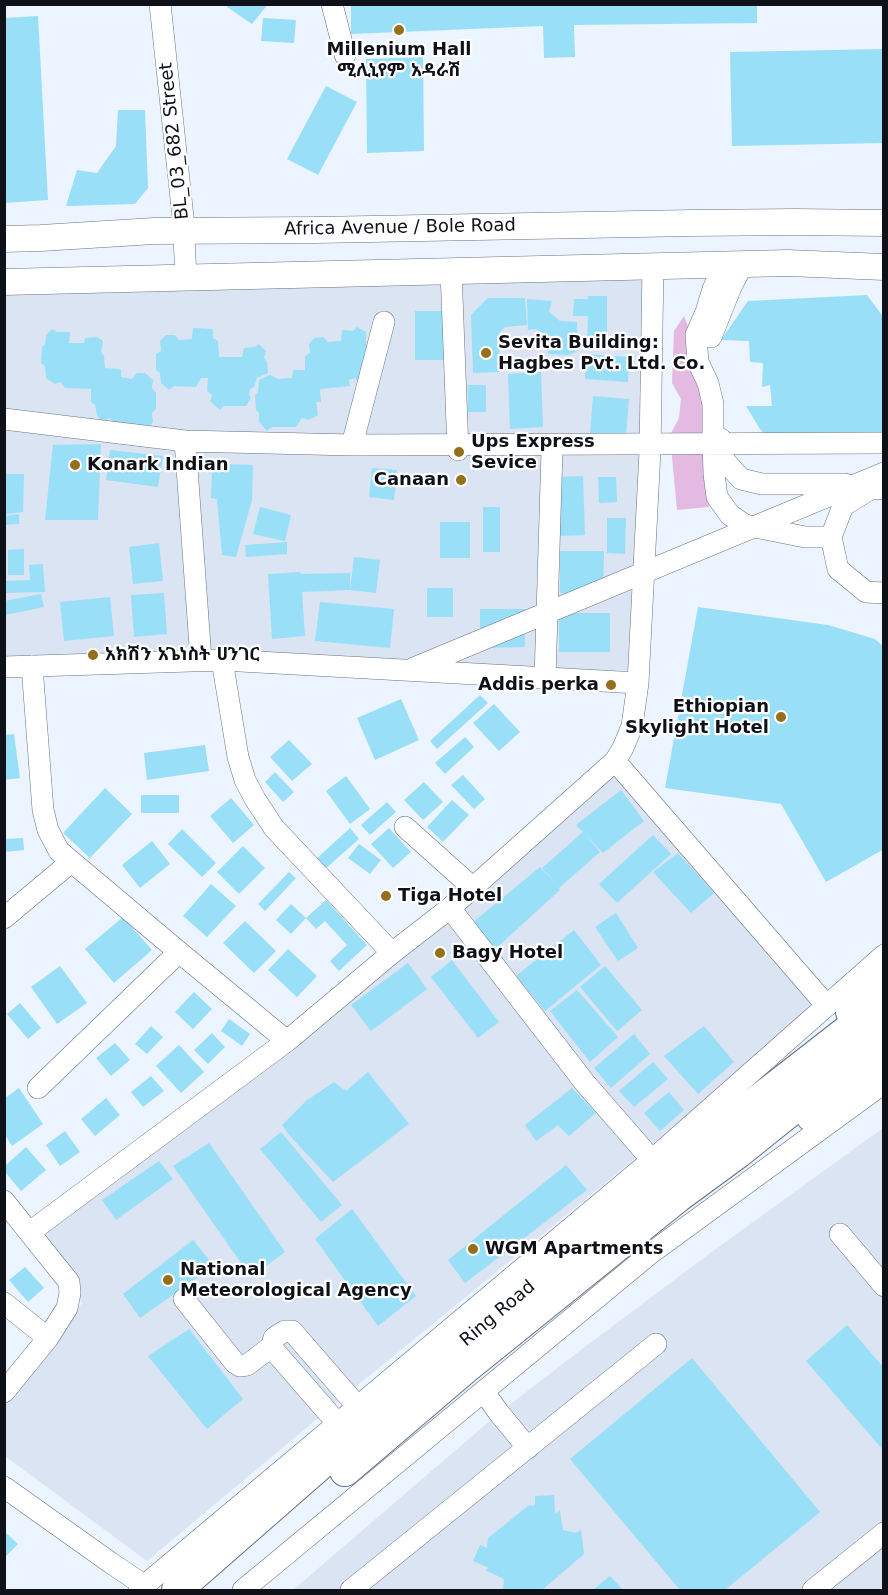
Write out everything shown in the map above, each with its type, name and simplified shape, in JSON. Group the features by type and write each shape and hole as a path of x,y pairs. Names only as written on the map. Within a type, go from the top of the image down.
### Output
{"highway":[{"path":"843,1035 848,1017 862,997 884,977"},
{"name":"Ring Road","path":"177,1590 416,1381 735,1118 884,1002"},
{"name":"Ring Road","path":"206,1590 466,1367 678,1197 747,1146 884,1032"},
{"path":"678,1197 725,1175 845,1094 884,1064"}],"main road":[{"name":"Africa Avenue / Bole Road","path":"4,239 184,230 795,222 884,223"},
{"path":"4,282 788,263 884,267"}],"street":[{"name":"BL_03_682 Street","path":"160,4 184,230 186,278"},
{"path":"332,4 345,55"},
{"path":"734,264 731,287 707,345 706,354 708,368 720,387 721,441 724,460 741,478 762,484 880,483"},
{"path":"734,264 713,289 696,335 698,362 708,383 713,404 714,474 717,497 730,515 745,525 805,537 831,537"},
{"path":"30,1232 287,1041 392,953 450,908 615,761 632,726 638,682 650,451 653,266"},
{"path":"451,272 458,450"},
{"path":"352,445 384,322"},
{"path":"4,419 185,441 352,445 884,444"},
{"path":"185,441 201,660"},
{"path":"458,450 884,444"},
{"path":"458,450 650,451"},
{"path":"545,678 552,451"},
{"path":"730,515 741,478"},
{"path":"880,483 843,506 831,537 838,569 866,592 882,594"},
{"path":"408,671 880,483"},
{"path":"4,667 222,660 638,682"},
{"path":"222,660 238,757 244,780 255,799 274,828 392,953"},
{"path":"32,666 43,810 48,830 59,850 287,1041"},
{"path":"615,761 827,1006"},
{"path":"405,827 472,887"},
{"path":"4,918 71,862"},
{"path":"450,908 585,1083 652,1160"},
{"path":"38,1088 179,952"},
{"path":"4,1487 111,1563 142,1588 652,1160 884,955"},
{"path":"243,1590 651,1253 884,1083"},
{"path":"4,1201 69,1282 70,1293 67,1308 48,1338 4,1392"},
{"path":"840,1234 884,1286"},
{"path":"184,1299 235,1363 240,1366 247,1365 271,1347 274,1338 285,1331 292,1331 358,1407"},
{"path":"4,1303 48,1338"},
{"path":"351,1590 656,1344"},
{"path":"271,1347 338,1424"},
{"path":"484,1392 528,1448"},
{"path":"813,1590 884,1533"}],"shaded area":[{"path":"644,269 644,671 5,659 4,287"},
{"path":"684,316 692,336 702,387 709,507 677,510 670,435 679,418 681,399 672,383 674,331"},
{"path":"617,771 815,1007 647,1149 348,1393 147,1561 5,1456 5,1400 82,1303 44,1229"},
{"path":"883,1128 883,1590 293,1590 499,1413 709,1254"}],"building":[{"path":"226,4 268,4 252,24"},
{"name":"Millenium Hall ሚሊኒየም አዳራሽ","path":"351,4 757,4 757,23 574,25 575,57 544,58 543,26 351,34"},
{"path":"38,16 48,200 4,203 4,18"},
{"path":"263,18 296,20 294,43 261,41"},
{"path":"884,49 884,143 732,146 730,52"},
{"path":"423,57 424,151 367,153 366,59"},
{"path":"326,86 357,102 318,175 287,159"},
{"path":"118,110 145,110 148,188 135,204 66,206 77,170 97,173 116,146"},
{"path":"867,295 884,318 884,445 771,442 746,406 772,406 770,385 762,387 763,363 750,362 749,341 721,340 748,301"},
{"path":"588,296 607,296 607,342 587,342 588,316 573,316 574,299 588,299"},
{"name":"Sevita Building: Hagbes Pvt. Ltd. Co.","path":"488,298 525,298 527,325 505,327 499,333 500,372 473,373 471,315"},
{"path":"527,299 552,301 549,312 560,321 577,322 578,351 568,355 549,354 545,347 549,343 546,336 536,329 528,330"},
{"path":"415,311 449,311 449,360 415,360"},
{"path":"357,327 366,332 366,344 369,345 358,382 355,378 349,380 350,386 320,389 321,402 316,402 318,415 309,420 302,418 296,427 272,427 267,431 259,422 259,413 256,410 255,395 258,393 259,380 270,375 278,379 292,378 293,370 305,370 305,356 310,353 309,344 314,338 323,337 328,342 341,341 342,330 353,331"},
{"path":"193,328 213,329 213,338 218,341 219,357 242,357 244,348 255,347 259,344 266,351 264,358 267,362 268,373 257,378 254,387 250,389 251,398 246,406 224,406 220,410 210,401 212,395 207,391 208,378 201,378 196,387 174,386 169,390 161,383 160,373 156,370 156,354 161,351 160,341 166,335 175,335 179,340 192,339"},
{"path":"52,329 57,332 70,332 69,343 84,343 85,338 97,337 103,341 101,352 104,356 105,368 121,369 121,377 132,379 137,373 145,373 153,380 152,388 156,393 156,409 152,413 153,422 147,429 141,425 116,426 110,418 102,421 97,415 95,405 91,402 91,389 65,388 61,382 55,384 46,378 45,366 41,363 42,347 45,345 46,335"},
{"path":"586,354 629,357 628,382 585,379"},
{"path":"541,372 543,427 510,429 508,374"},
{"path":"468,385 486,385 486,412 468,412"},
{"path":"593,396 629,399 626,437 590,435"},
{"name":"Konark Indian","path":"101,444 98,520 45,520 53,445"},
{"path":"110,450 163,456 158,487 106,480"},
{"path":"221,464 253,465 252,500 236,557 222,555 217,499 211,498 212,471"},
{"path":"372,468 397,470 394,500 369,497"},
{"path":"6,474 24,474 23,512 5,514"},
{"path":"583,476 585,535 558,536 556,477"},
{"path":"598,477 616,477 617,502 599,503"},
{"path":"260,507 291,515 285,541 253,534"},
{"path":"483,507 500,507 500,552 483,552"},
{"path":"19,514 19,524 4,525 4,516"},
{"path":"607,518 626,518 625,554 607,553"},
{"path":"440,522 470,522 470,558 440,558"},
{"path":"287,542 287,554 246,557 245,545"},
{"path":"159,543 163,581 133,584 129,547"},
{"path":"24,549 24,575 8,575 8,550"},
{"path":"560,551 604,551 603,593 560,593"},
{"path":"354,557 380,560 376,593 350,590"},
{"path":"43,564 45,592 4,593 4,581 30,580 29,565"},
{"path":"300,572 301,574 350,573 350,590 302,592 305,636 272,639 268,574"},
{"path":"427,588 453,588 453,617 427,617"},
{"path":"164,593 167,634 134,637 131,595"},
{"path":"41,594 44,607 5,615 4,601"},
{"path":"110,597 114,636 64,641 60,602"},
{"path":"320,602 394,609 390,648 315,641"},
{"name":"Ethiopian Skylight Hotel","path":"698,607 828,625 875,639 884,647 884,849 826,882 781,804 665,788"},
{"path":"480,609 525,609 525,647 480,648"},
{"path":"559,613 610,613 610,652 559,652"},
{"path":"480,695 488,703 437,749 430,741"},
{"path":"401,699 419,740 375,760 357,718"},
{"path":"494,704 520,732 499,751 473,723"},
{"path":"14,734 20,778 4,780 4,735"},
{"path":"465,737 474,747 445,774 435,763"},
{"path":"289,740 312,764 292,781 270,757"},
{"path":"205,745 209,771 147,780 144,753"},
{"path":"275,772 294,792 283,802 265,782"},
{"path":"463,775 485,799 474,809 451,785"},
{"path":"346,776 370,809 350,824 326,791"},
{"path":"424,782 443,802 423,820 404,800"},
{"path":"105,788 132,814 90,858 63,833"},
{"path":"621,790 644,821 603,853 586,835 600,852 494,950 472,923 540,867 555,882 542,868 583,832 576,825"},
{"path":"141,795 179,795 179,813 141,813"},
{"path":"231,798 254,825 233,843 210,816"},
{"path":"452,800 469,815 443,842 427,827"},
{"path":"387,802 396,812 370,835 361,825"},
{"path":"350,828 359,839 324,870 315,860"},
{"path":"389,828 411,852 393,868 371,844"},
{"path":"182,829 216,863 202,877 168,844"},
{"path":"653,835 671,854 617,903 599,884"},
{"path":"23,838 24,850 4,852 4,839"},
{"path":"152,841 170,864 140,888 122,865"},
{"path":"359,844 381,860 370,874 348,858"},
{"path":"243,846 265,868 239,894 217,872"},
{"path":"678,853 714,893 691,913 653,872"},
{"path":"289,872 296,878 265,911 258,904"},
{"path":"211,884 236,906 207,937 183,916"},
{"path":"326,900 367,945 339,971 330,961 347,945 325,921 316,929 306,918"},
{"path":"291,904 306,918 291,934 276,920"},
{"path":"616,913 638,948 618,961 595,927"},
{"path":"123,917 152,950 114,983 85,949"},
{"path":"245,921 276,951 254,973 223,943"},
{"path":"574,930 601,965 545,1011 516,976"},
{"path":"288,949 317,976 297,997 268,970"},
{"path":"452,960 499,1022 478,1038 431,977"},
{"path":"408,963 427,989 371,1031 351,1005"},
{"path":"60,966 87,1003 57,1024 31,987"},
{"path":"605,966 642,1010 617,1031 580,987"},
{"path":"577,990 618,1037 590,1062 550,1011"},
{"path":"194,992 212,1009 193,1029 175,1012"},
{"path":"20,1003 41,1028 28,1039 7,1014"},
{"path":"229,1019 250,1034 242,1046 221,1031"},
{"path":"151,1026 163,1037 147,1054 135,1044"},
{"path":"704,1026 734,1062 698,1094 664,1056"},
{"path":"212,1033 225,1047 208,1064 194,1050"},
{"path":"634,1034 650,1054 611,1088 594,1068"},
{"path":"115,1043 130,1060 111,1076 96,1058"},
{"path":"179,1045 204,1072 181,1093 156,1066"},
{"path":"653,1062 668,1079 634,1107 619,1091"},
{"path":"368,1072 409,1124 333,1182 282,1125 306,1101 334,1082 346,1091"},
{"path":"151,1076 164,1091 143,1107 131,1092"},
{"path":"19,1088 43,1124 12,1146 5,1135 5,1098"},
{"path":"572,1088 596,1113 569,1136 558,1125 536,1141 525,1125"},
{"path":"669,1092 684,1110 660,1131 644,1113"},
{"path":"106,1098 120,1115 95,1136 81,1119"},
{"path":"65,1131 80,1152 60,1166 46,1145"},
{"path":"281,1132 342,1205 321,1222 260,1149"},
{"path":"209,1143 285,1252 251,1277 173,1166"},
{"path":"26,1147 46,1170 21,1191 5,1172 5,1166"},
{"path":"159,1161 173,1179 116,1220 102,1200"},
{"path":"566,1165 587,1190 465,1283 448,1260"},
{"path":"352,1209 416,1296 378,1326 315,1239"},
{"name":"National Meteorological Agency","path":"193,1240 214,1266 140,1318 123,1294"},
{"path":"25,1267 44,1288 28,1302 9,1280"},
{"path":"847,1325 884,1368 884,1451 806,1361"},
{"path":"189,1329 243,1399 207,1429 148,1356"},
{"path":"692,1358 820,1512 725,1590 680,1590 570,1459"},
{"path":"554,1495 555,1513 560,1511 563,1530 576,1533 581,1530 584,1554 542,1590 503,1590 504,1579 485,1570 489,1568 473,1561 480,1545 487,1548 488,1538 528,1506 535,1505 535,1496"},
{"path":"4,1531 18,1544 4,1558"},
{"path":"610,1576 623,1590 593,1590"}],"place":[{"name":"Millenium Hall ሚሊኒየም አዳራሽ","path":"399,30"},
{"name":"Sevita Building: Hagbes Pvt. Ltd. Co.","path":"486,353"},
{"name":"Ups Express Sevice","path":"459,452"},
{"name":"Konark Indian","path":"75,465"},
{"name":"Canaan","path":"461,480"},
{"name":"አክሽን አጌነስት ሀንገር","path":"93,655"},
{"name":"Addis perka","path":"611,685"},
{"name":"Ethiopian Skylight Hotel","path":"781,717"},
{"name":"Tiga Hotel","path":"386,896"},
{"name":"Bagy Hotel","path":"440,953"},
{"name":"WGM Apartments","path":"473,1249"},
{"name":"National Meteorological Agency","path":"168,1280"}]}
